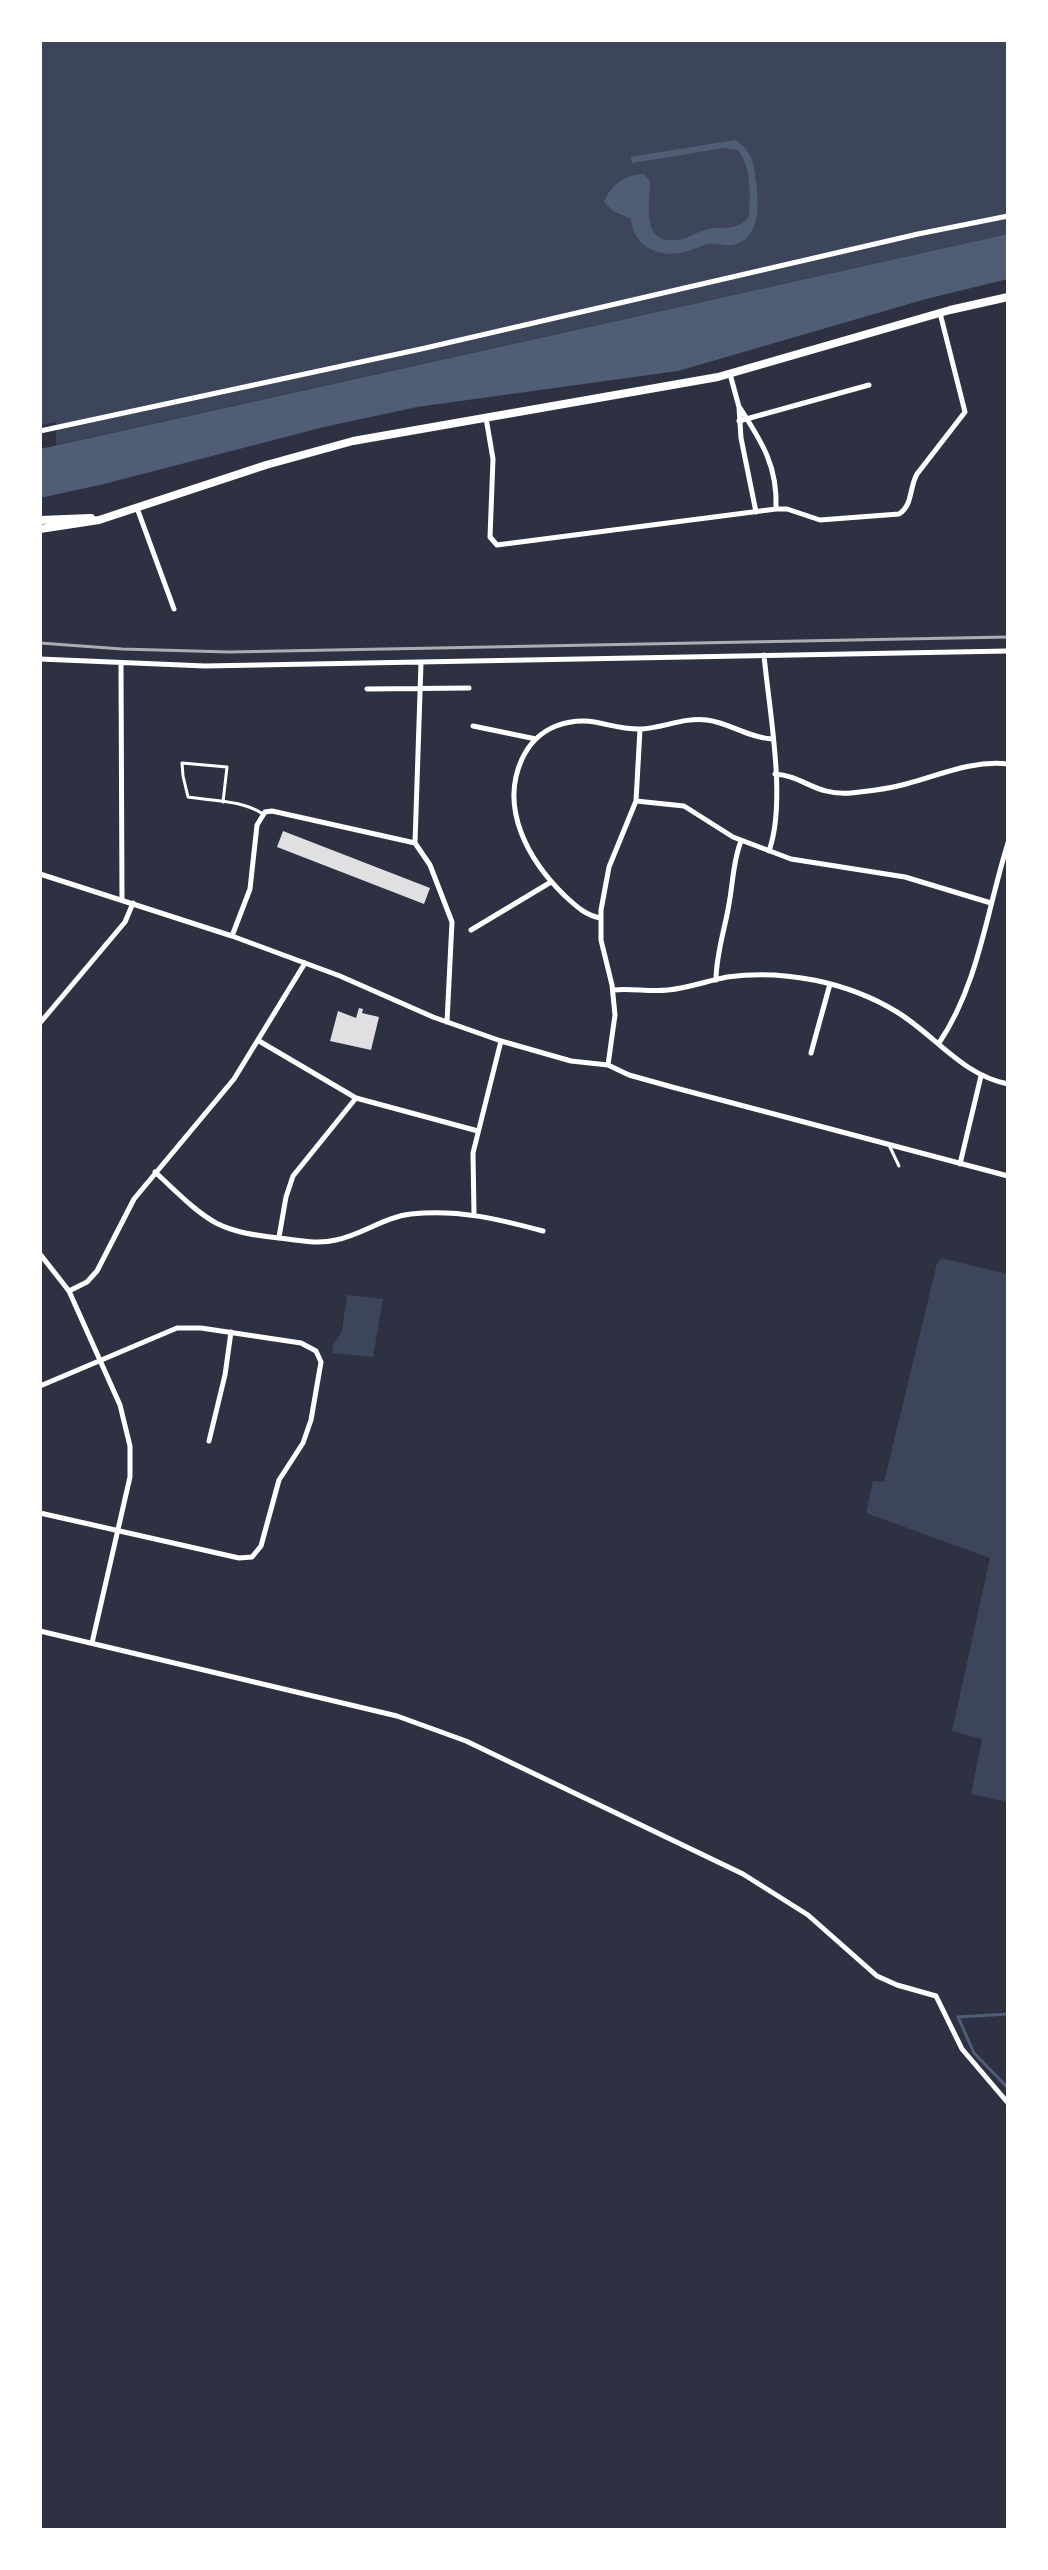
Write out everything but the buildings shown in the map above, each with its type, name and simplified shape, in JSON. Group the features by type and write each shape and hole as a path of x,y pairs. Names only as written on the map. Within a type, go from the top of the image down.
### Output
{"main road":[{"path":"40,529 90,523 314,451 389,434 730,374 940,313 1008,297"},
{"path":"40,520 119,514"}],"street":[{"path":"40,431 421,349 1008,216"},
{"path":"486,417 493,470 489,535 497,545 776,509 787,509 820,520 895,515 905,510 913,479 965,412 940,313"},
{"path":"730,374 743,420 756,512"},
{"path":"743,420 869,385"},
{"path":"743,420 761,443 775,474 776,509"},
{"path":"137,508 174,609"},
{"path":"40,659 205,666 1008,651"},
{"path":"764,655 775,774 776,826 769,851"},
{"path":"421,663 415,843 430,865 452,922 447,1022"},
{"path":"121,664 122,900"},
{"path":"367,689 469,688"},
{"path":"600,918 580,910 551,882 527,847 514,802 516,774 536,739 553,727 581,720 640,729 701,719 724,724 759,738 772,739"},
{"path":"473,726 536,739"},
{"path":"608,1065 615,1021 613,990 601,940 600,918 609,867 636,801 640,729"},
{"path":"775,774 787,775 827,792 850,793 904,785 974,765 1008,764"},
{"path":"636,801 684,806 741,841 806,862 905,877 991,903"},
{"path":"232,936 250,889 257,828 263,814 272,811 415,843"},
{"path":"716,980 736,853 741,841"},
{"path":"939,1043 965,993 1008,843"},
{"path":"40,874 232,936 501,1041 571,1061 608,1065 635,1077 1008,1176"},
{"path":"471,930 551,882"},
{"path":"40,1023 125,922 133,903"},
{"path":"69,1291 94,1276 124,1215 155,1172 228,1087 305,963"},
{"path":"613,990 671,989 743,976 773,975 830,984 891,1008 963,1065 981,1076 1008,1084"},
{"path":"811,1053 830,984"},
{"path":"259,1041 356,1098 478,1131"},
{"path":"474,1214 472,1165 501,1041"},
{"path":"960,1164 981,1076"},
{"path":"279,1238 293,1176 356,1098"},
{"path":"155,1172 214,1222 239,1231 279,1238 328,1242 407,1214 474,1214 543,1231"},
{"path":"40,1254 69,1291 125,1418 130,1446 130,1477 92,1643"},
{"path":"40,1386 177,1328 194,1327 296,1342 318,1353 321,1366 310,1426 279,1480 261,1546 256,1554 239,1558 40,1513"},
{"path":"209,1441 225,1375 231,1332"},
{"path":"40,1631 412,1720 503,1757 595,1805 725,1865 808,1915 877,1976 936,1996 962,2049 1008,2103"}],"lane":[{"path":"223,802 227,767 182,763 188,797 223,802 249,805 263,814"},
{"path":"889,1145 899,1166"}],"shaded area":[{"path":"40,40 1008,40 1008,234 56,445 56,422 40,425"},
{"path":"735,140 751,158 757,190 756,219 749,236 742,241 730,245 708,244 675,254 657,252 637,237 631,219 613,211 604,202 610,190 620,182 644,174 650,182 652,230 658,236 678,240 708,229 738,225 749,217 750,191 746,165 738,150 724,148 632,163 630,157"},
{"path":"1008,234 1008,279 926,299 678,371 417,407 40,498 40,449"},
{"path":"941,1258 1008,1274 1008,1802 971,1794 982,1739 952,1731 990,1558 866,1513 873,1481 884,1482 937,1263"},
{"path":"347,1295 383,1299 373,1357 332,1353 333,1345 342,1331"}],"waterway":[{"path":"1008,2014 958,2017 974,2053 1008,2088"}],"railway":[{"path":"40,643 229,652 1008,637"}]}
